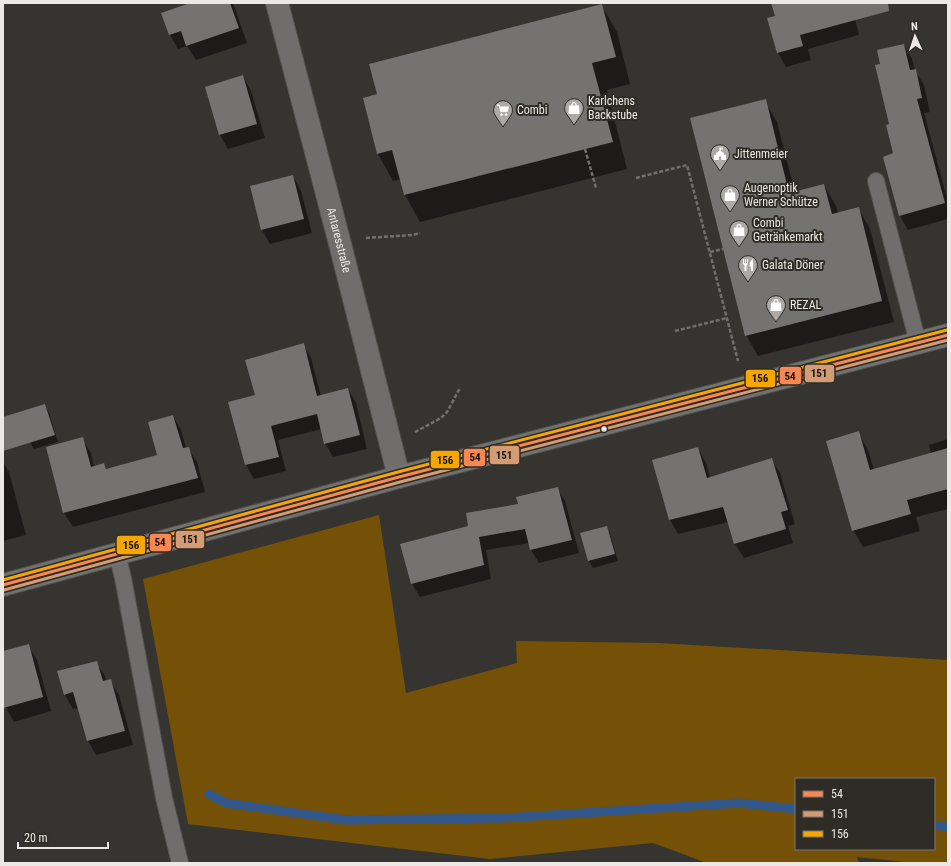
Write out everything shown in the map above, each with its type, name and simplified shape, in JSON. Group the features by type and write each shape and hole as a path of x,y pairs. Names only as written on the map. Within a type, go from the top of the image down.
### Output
{"main road":[{"path":"3,585 399,477 948,335"}],"street":[{"name":"Antaresstraße","path":"277,3 399,477"}],"lane":[{"path":"876,181 918,343"},
{"path":"117,554 123,578 164,798 180,863"}],"path":[{"path":"585,149 596,188"},
{"path":"636,178 687,165 744,388"},
{"path":"339,240 413,235 420,233"},
{"path":"710,252 723,249"},
{"path":"675,332 726,318"},
{"path":"394,456 412,434 441,418 447,412 460,388"}],"shaded area":[{"path":"379,515 406,693 517,663 516,641 658,643 948,660 948,863 914,863 857,857 859,863 707,863 653,843 490,859 188,824 143,579"}],"building":[{"path":"190,3 230,3 239,28 186,46 181,31 169,35 161,13"},
{"path":"771,3 888,3 889,11 800,35 803,46 777,53 767,18 775,16"},
{"path":"602,4 616,57 592,63 613,142 404,195 392,150 377,154 363,98 377,94 369,64"},
{"path":"904,44 910,70 916,69 922,98 917,99 945,203 899,216 883,157 893,153 886,125 889,124 875,65 880,64 877,50"},
{"path":"243,75 257,124 219,135 205,87"},
{"path":"766,99 789,193 824,184 832,214 859,207 882,301 745,336 690,118"},
{"path":"293,175 304,219 261,230 250,186"},
{"path":"304,343 317,396 348,388 360,435 324,444 317,414 271,426 279,457 245,465 228,402 255,395 245,360"},
{"path":"45,404 55,435 3,451 3,417"},
{"path":"173,415 183,448 189,447 198,478 63,513 46,447 83,437 91,467 104,463 106,469 157,455 148,422"},
{"path":"859,431 870,470 948,448 948,489 907,500 911,514 852,531 826,441"},
{"path":"698,447 707,478 772,458 788,510 781,512 786,529 734,544 723,507 669,520 652,460"},
{"path":"558,487 572,540 530,550 525,529 479,537 484,565 411,584 400,544 468,526 466,513 518,504 516,497"},
{"path":"607,526 615,554 588,561 580,533"},
{"path":"29,644 43,697 3,708 3,651"},
{"path":"97,661 103,681 111,679 125,731 87,741 73,692 64,695 57,671"}],"waterway":[{"path":"209,794 226,803 346,820 503,818 739,803 795,809"},
{"path":"935,825 948,827"}],"transit line":[{"name":"156","path":"3,580 398,472 947,330"},
{"name":"54","path":"3,585 399,477 948,335"},
{"name":"151","path":"4,590 400,482 948,340"}],"place":[{"name":"Karlchens Backstube","path":"574,125"},
{"name":"Combi","path":"503,127"},
{"name":"Jittenmeier","path":"720,171"},
{"name":"Augenoptik Werner Schütze","path":"730,212"},
{"name":"Combi Getränkemarkt","path":"739,247"},
{"name":"Galata Döner","path":"748,282"},
{"name":"REZAL","path":"776,322"}]}
